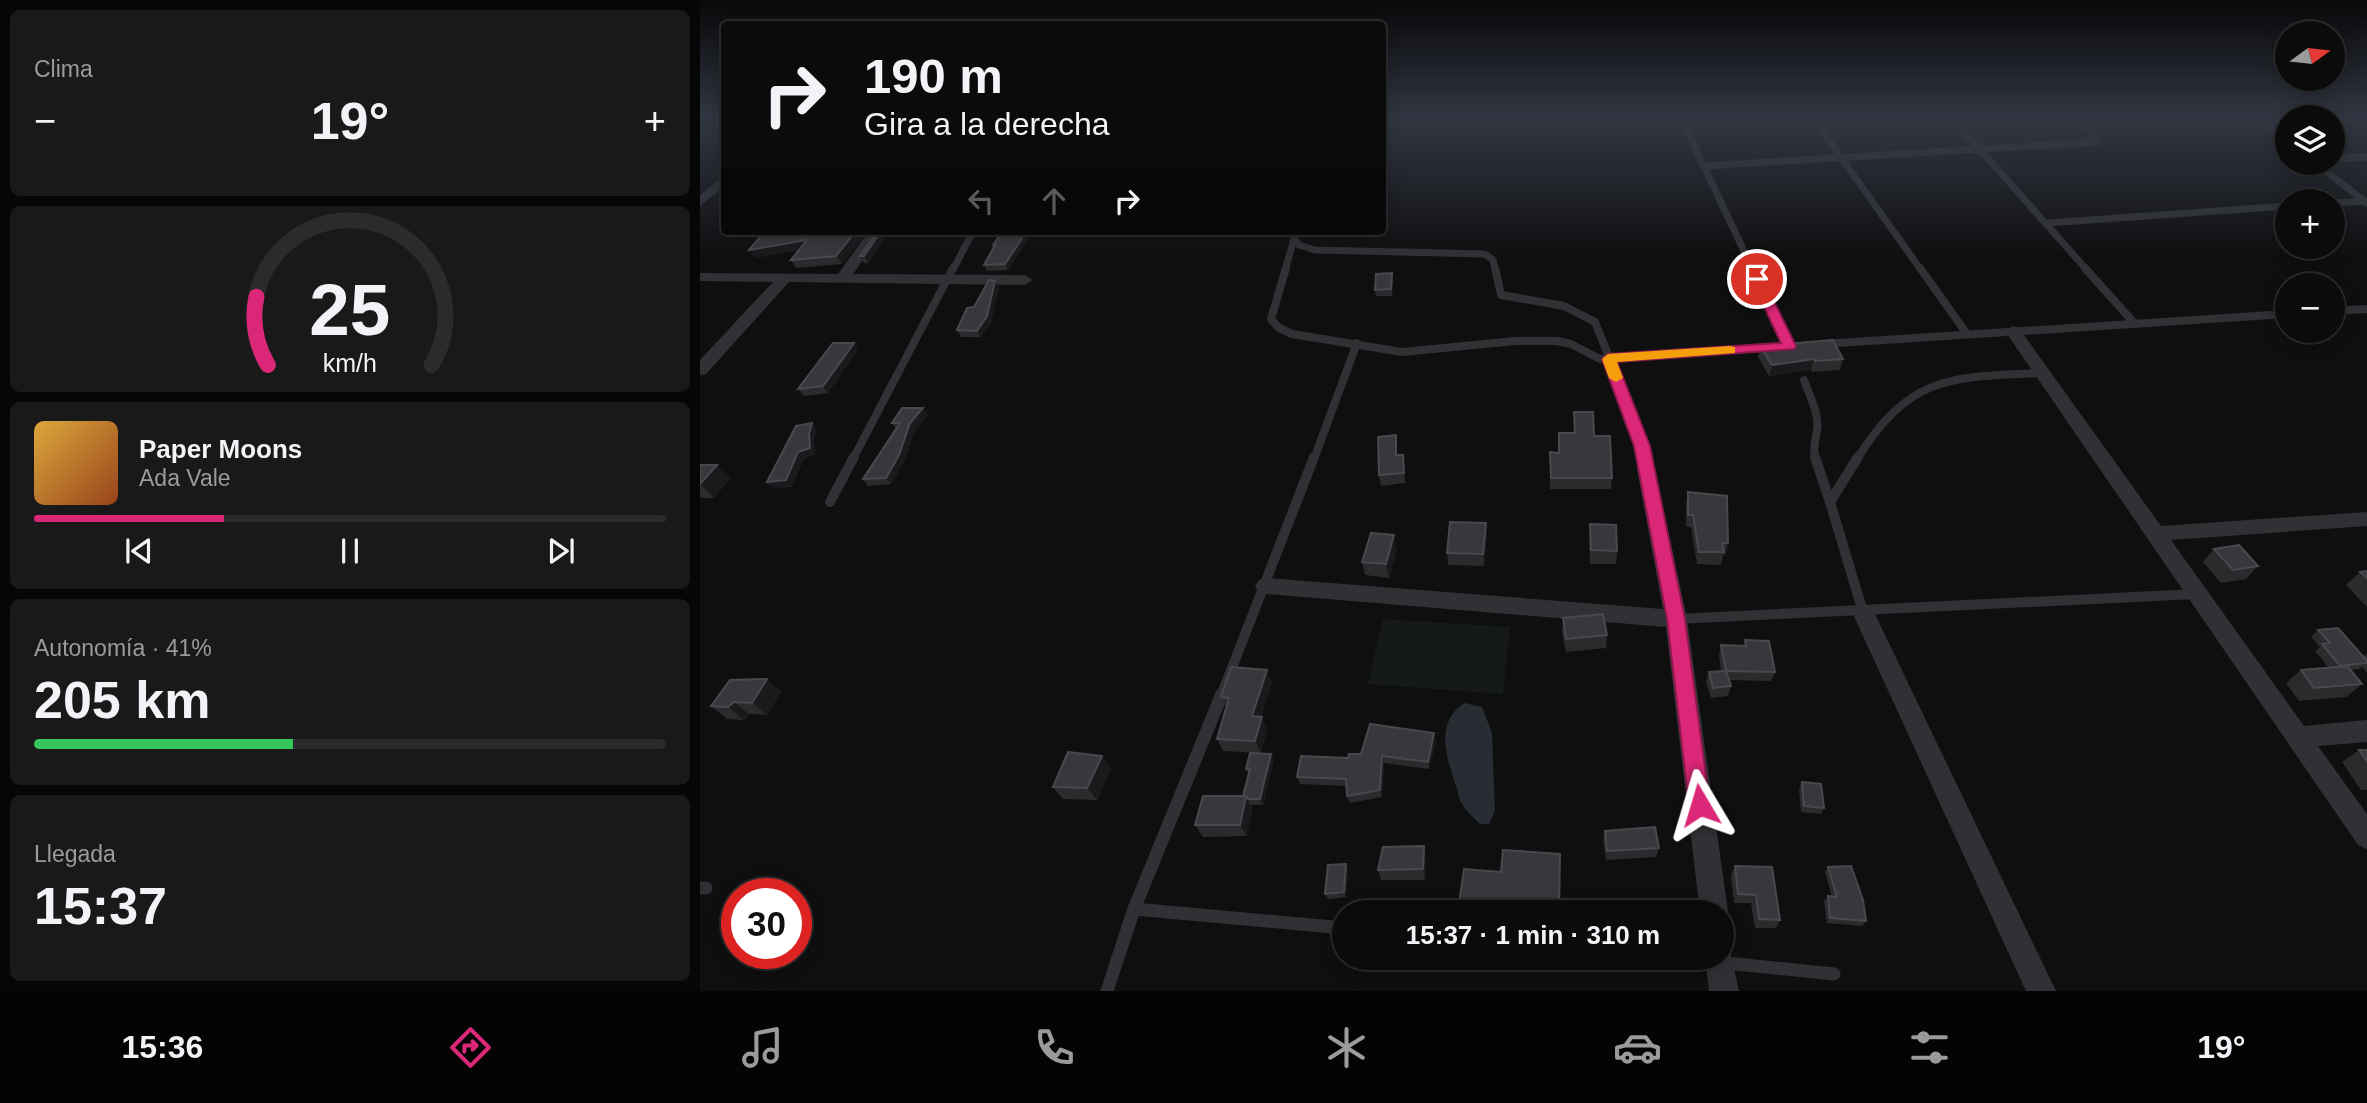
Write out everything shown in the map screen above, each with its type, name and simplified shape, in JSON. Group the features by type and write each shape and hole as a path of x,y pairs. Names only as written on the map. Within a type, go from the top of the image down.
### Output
{"street":[{"path":"700,202 719,190"},
{"path":"842,279 873,235"},
{"path":"700,277 1025,281"},
{"path":"700,370 785,278"},
{"path":"2011,330 2367,836"},
{"path":"1646,469 1676,619 1712,900"},
{"path":"2155,534 2367,519"},
{"path":"1266,586 1676,619"},
{"path":"1863,612 2041,991"},
{"path":"2298,737 2367,731"},
{"path":"1721,970 1724,991"}],"lane":[{"path":"1734,164 1704,166 1789,346"},
{"path":"1846,164 1967,334"},
{"path":"1994,164 2135,324"},
{"path":"2331,175 2366,202"},
{"path":"2345,203 2366,202"},
{"path":"2047,223 2275,207"},
{"path":"830,502 971,235"},
{"path":"1294,235 1271,319 1279,328 1292,334 1402,352 1515,341 1557,341 1571,344 1600,359 1803,345"},
{"path":"1294,235 1299,245 1315,250 1485,254 1493,260 1501,295 1564,306 1586,315 1600,329 1608,359 1634,420 1646,469"},
{"path":"2345,310 2367,309"},
{"path":"1816,344 2275,315"},
{"path":"1107,991 1134,909 1266,586 1357,343"},
{"path":"1830,502 1887,416 1911,396 1936,384 1968,378 2042,373"},
{"path":"1804,380 1817,419 1818,429 1813,442 1815,461 1863,612"},
{"path":"1676,619 2199,594"},
{"path":"1134,909 1332,927"},
{"path":"1734,962 1834,974"}],"shaded area":[{"path":"1383,619 1510,627 1503,694 1368,684"},
{"path":"1464,703 1482,707 1492,733 1495,811 1489,824 1480,824 1462,804 1446,751 1449,720"}],"building":[{"path":"762,235 853,235 836,256 791,260 807,240 749,250"},
{"path":"875,235 878,235 864,256 860,256"},
{"path":"1000,235 1023,235 1005,264 984,265"},
{"path":"1392,273 1391,289 1375,290 1376,274"},
{"path":"989,280 995,281 987,316 977,331 957,330 967,308 974,307"},
{"path":"1833,340 1843,359 1814,359 1772,365 1760,346"},
{"path":"833,343 854,343 823,386 798,389"},
{"path":"902,408 923,408 910,423 899,455 886,478 863,479 900,423 892,423"},
{"path":"1574,412 1593,412 1594,436 1610,436 1612,478 1551,478 1550,452 1559,453 1559,433 1575,433"},
{"path":"812,423 809,434 810,448 798,452 786,480 767,482 796,426"},
{"path":"1396,435 1396,455 1403,455 1404,473 1379,475 1378,437"},
{"path":"700,465 717,465 700,484"},
{"path":"1688,492 1727,496 1728,543 1722,543 1724,552 1699,552 1693,515 1688,515"},
{"path":"1450,522 1486,523 1483,554 1447,553"},
{"path":"1590,524 1616,525 1617,551 1591,550"},
{"path":"1371,533 1394,535 1386,564 1362,562"},
{"path":"2239,545 2258,566 2233,570 2214,549"},
{"path":"1603,614 1607,635 1566,639 1563,618"},
{"path":"2338,628 2367,663 2340,666 2322,644 2330,643 2318,630"},
{"path":"1745,640 1769,641 1775,672 1726,671 1721,645 1746,646"},
{"path":"2347,666 2362,684 2314,688 2301,670"},
{"path":"1231,667 1267,670 1252,716 1262,717 1255,741 1217,739 1229,698 1221,697"},
{"path":"1726,671 1731,686 1713,688 1709,672"},
{"path":"767,679 752,703 734,702 728,707 711,706 730,680"},
{"path":"1370,724 1434,733 1428,762 1382,756 1380,790 1347,796 1346,779 1297,777 1301,756 1348,758 1349,754 1361,754"},
{"path":"2359,750 2367,750 2367,761"},
{"path":"1068,752 1102,756 1087,788 1053,787"},
{"path":"1250,753 1271,754 1260,799 1243,796 1250,769 1246,769"},
{"path":"1802,782 1821,784 1824,808 1804,806"},
{"path":"1203,796 1246,796 1240,825 1195,825"},
{"path":"1655,827 1659,848 1607,851 1605,831"},
{"path":"1424,846 1423,869 1378,870 1383,847"},
{"path":"1503,850 1560,854 1559,900 1460,900 1464,869 1501,872"},
{"path":"1346,864 1344,892 1325,894 1328,865"},
{"path":"1735,866 1772,867 1780,920 1759,919 1756,895 1738,894"},
{"path":"1851,866 1863,900 1866,921 1830,918 1828,896 1837,897 1828,867"}],"slow traffic":[{"path":"1616,378 1608,359 1730,350"}],"route":[{"path":"1700,805 1676,619 1642,446 1608,359 1789,346 1757,279"}]}
